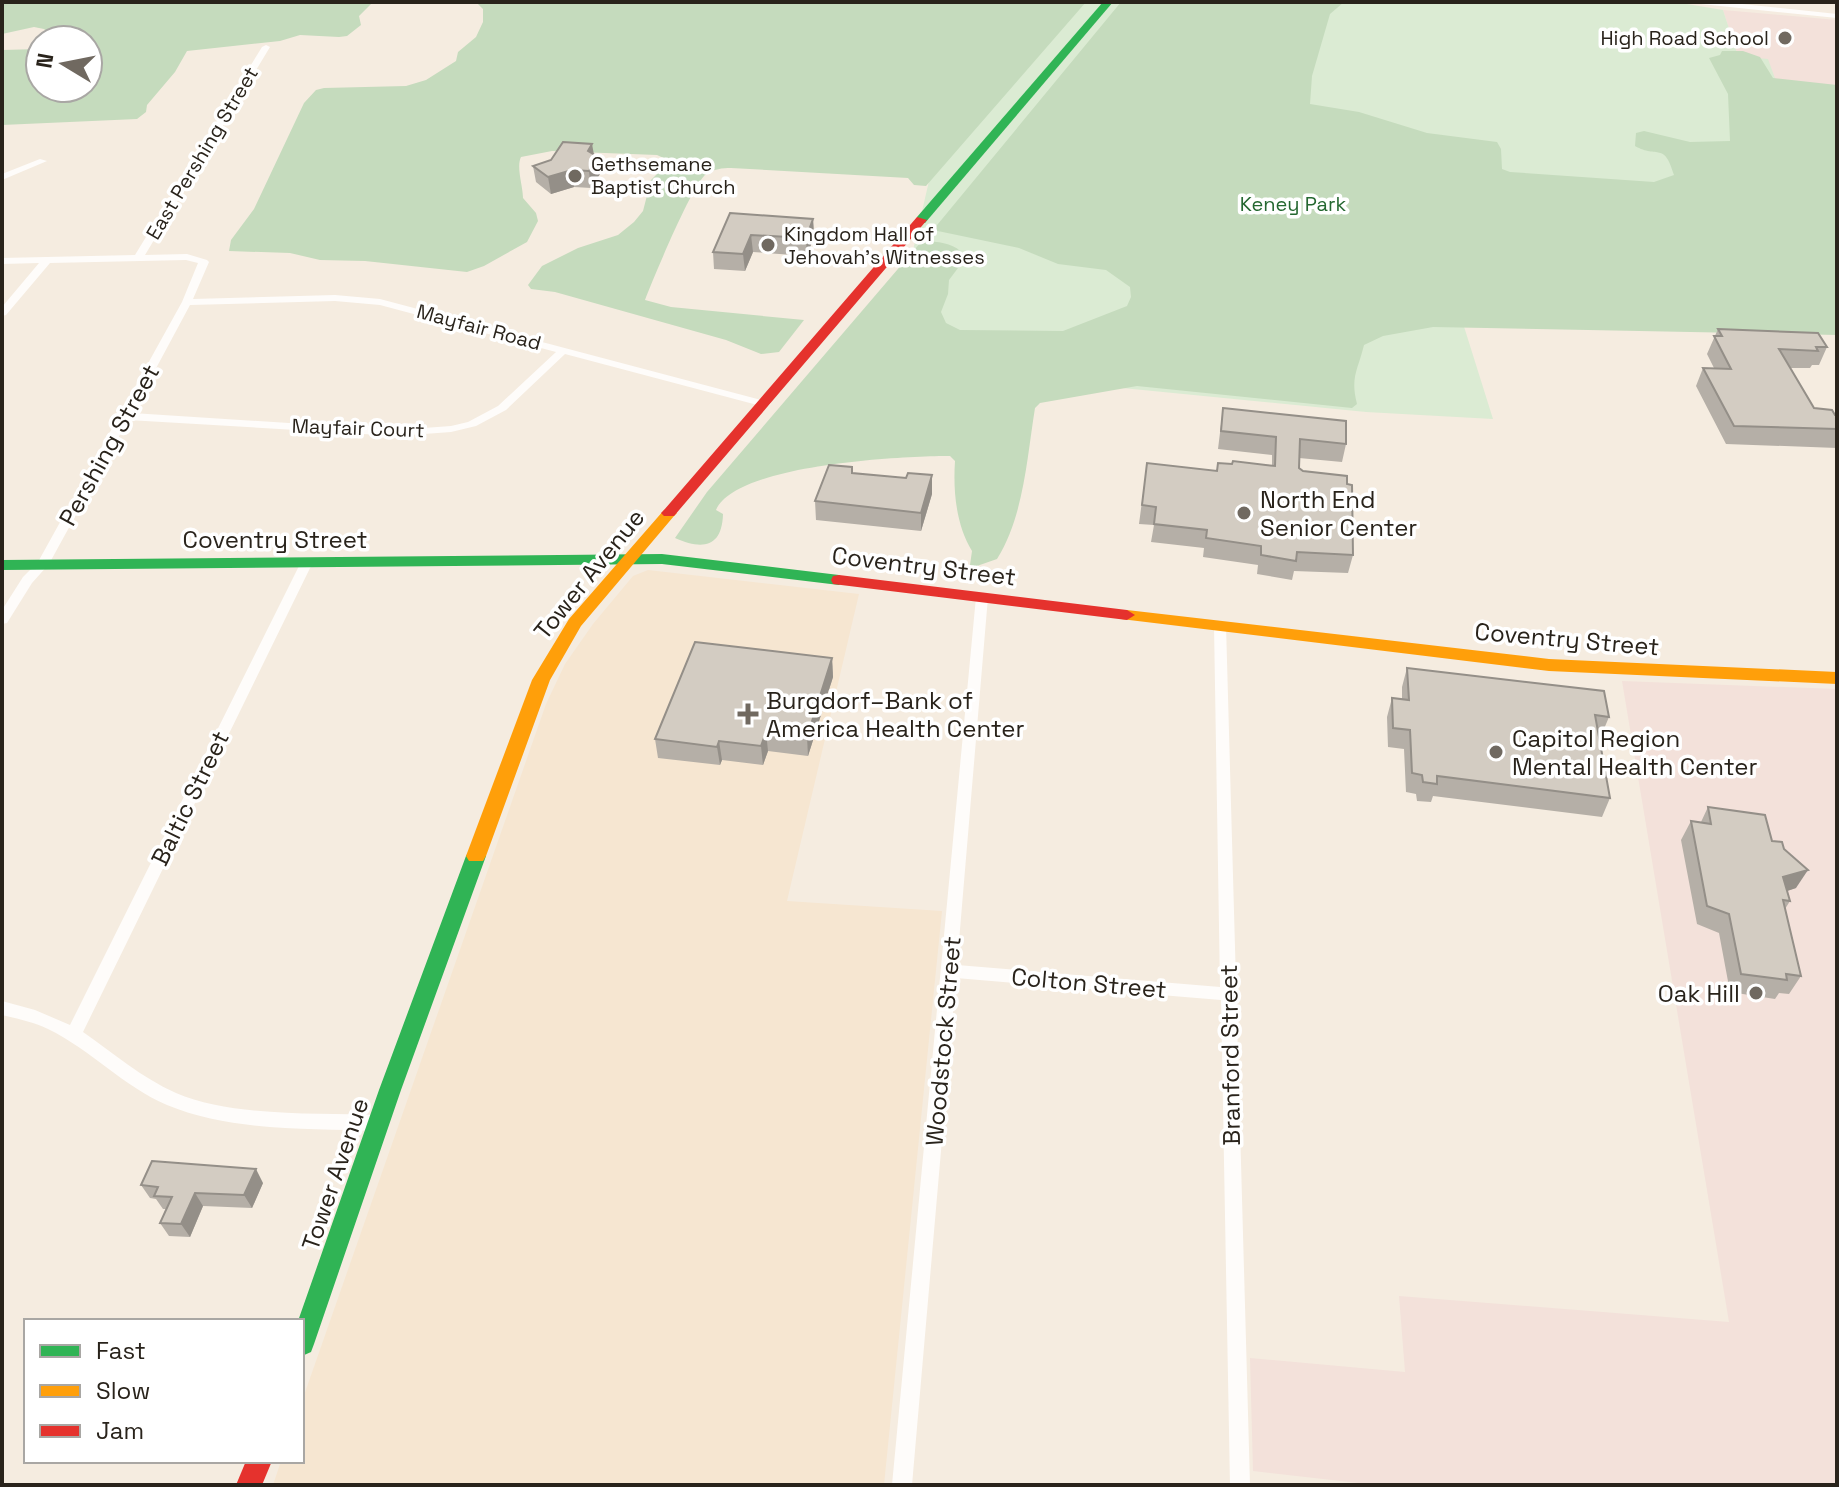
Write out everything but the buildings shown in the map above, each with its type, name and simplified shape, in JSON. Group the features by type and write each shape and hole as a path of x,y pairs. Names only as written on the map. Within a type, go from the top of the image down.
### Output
{"main road":[{"name":"Tower Avenue","path":"304,1338 378,1123 541,680 575,623 1108,2"},
{"name":"Coventry Street","path":"2,565 681,561 1577,668 1837,678"},
{"path":"249,1485 258,1463"}],"street":[{"path":"1701,2 1837,16"},
{"name":"East Pershing Street","path":"138,258 266,47"},
{"path":"2,177 43,161"},
{"name":"Pershing Street","path":"2,620 27,580 43,564 187,302 204,262 187,257 138,258"},
{"path":"2,261 138,258"},
{"path":"2,313 46,261"},
{"name":"Mayfair Road","path":"187,302 361,299 397,305 765,404"},
{"name":"Mayfair Court","path":"125,416 397,433 451,429 472,424 502,408 564,350"},
{"name":"Baltic Street","path":"74,1033 306,564"},
{"name":"Woodstock Street","path":"902,1485 982,597"},
{"name":"Branford Street","path":"1220,625 1240,1485"},
{"name":"Colton Street","path":"950,971 1228,994"},
{"path":"2,1008 30,1013 74,1033 153,1090 198,1108 378,1123"}],"shaded area":[{"name":"High Road School","path":"1723,10 1837,20 1837,87 1776,81 1738,56"},
{"path":"648,570 859,594 787,901 942,911 884,1485 273,1485 280,1463 304,1463 304,1395 546,704 565,664 633,576"},
{"name":"Oak Hill","path":"1622,681 1837,689 1837,1485 1376,1485 1253,1471 1250,1358 1405,1372 1399,1296 1729,1322"}],"green space":[{"path":"373,2 359,16 361,25 347,36 300,35 280,41 187,51 175,72 147,105 146,112 137,119 2,125 2,50 24,49 24,104 104,104 104,24 24,24 24,29 2,34 2,4"},
{"path":"476,2 1086,2 926,186 914,185 908,178 731,168 706,174 683,213 645,300 671,307 804,320 779,352 761,354 726,340 555,292 531,289 528,285 542,266 578,248 618,235 634,222 643,211 651,180 668,163 668,160 657,155 552,151 521,157 519,171 523,198 536,213 538,221 527,242 467,272 365,261 320,260 290,253 229,251 231,240 254,209 304,103 316,90 406,86 426,80 456,61 458,52 476,37 483,22 483,9"},
{"name":"Keney Park","path":"493,2 1675,2 1723,10 1738,56 1768,59 1776,81 1837,87 1461,317 1493,419 1366,412 1010,377 935,375 911,259 935,155"},
{"path":"1121,2 1344,2 1330,14 1312,76 1310,104 1359,112 1427,133 1497,142 1501,149 1502,169 1510,172 1654,182 1674,175 1663,154 1635,146 1636,133 1644,131 1690,142 1730,141 1728,94 1709,58 1720,55 1722,51 1743,51 1760,57 1773,78 1837,85 1837,335 1433,327 1383,336 1364,345 1355,380 1357,404 1352,408 1137,386 1040,403 1035,408 1019,505 1006,542 997,559 974,567 970,565 972,551 959,519 955,496 955,461 950,456 823,466 754,482 730,494 716,510 723,514 719,534 714,540 702,545 675,538 707,492 921,242 944,243 963,254 961,264 949,280 948,294 941,312 946,323 960,330 1063,331 1127,306 1131,297 1130,287 1106,270 1058,264 1019,248 933,230"}],"traffic: fast":[{"path":"921,220 1108,2"},
{"path":"2,565 662,559 839,580"},
{"path":"304,1338 476,856"}],"traffic: slow":[{"path":"476,856 541,680 575,623 669,513"},
{"path":"1127,615 1549,665 1837,678"}],"traffic: jam":[{"path":"669,513 921,220"},
{"path":"839,580 1127,615"},
{"path":"249,1485 258,1463"}],"place":[{"name":"High Road School","path":"1785,38"},
{"name":"Gethsemane Baptist Church","path":"575,176"},
{"name":"Kingdom Hall of Jehovah's Witnesses","path":"768,245"},
{"name":"North End Senior Center","path":"1244,513"},
{"name":"Burgdorf–Bank of America Health Center","path":"748,714"},
{"name":"Capitol Region Mental Health Center","path":"1496,752"},
{"name":"Oak Hill","path":"1756,993"}]}
